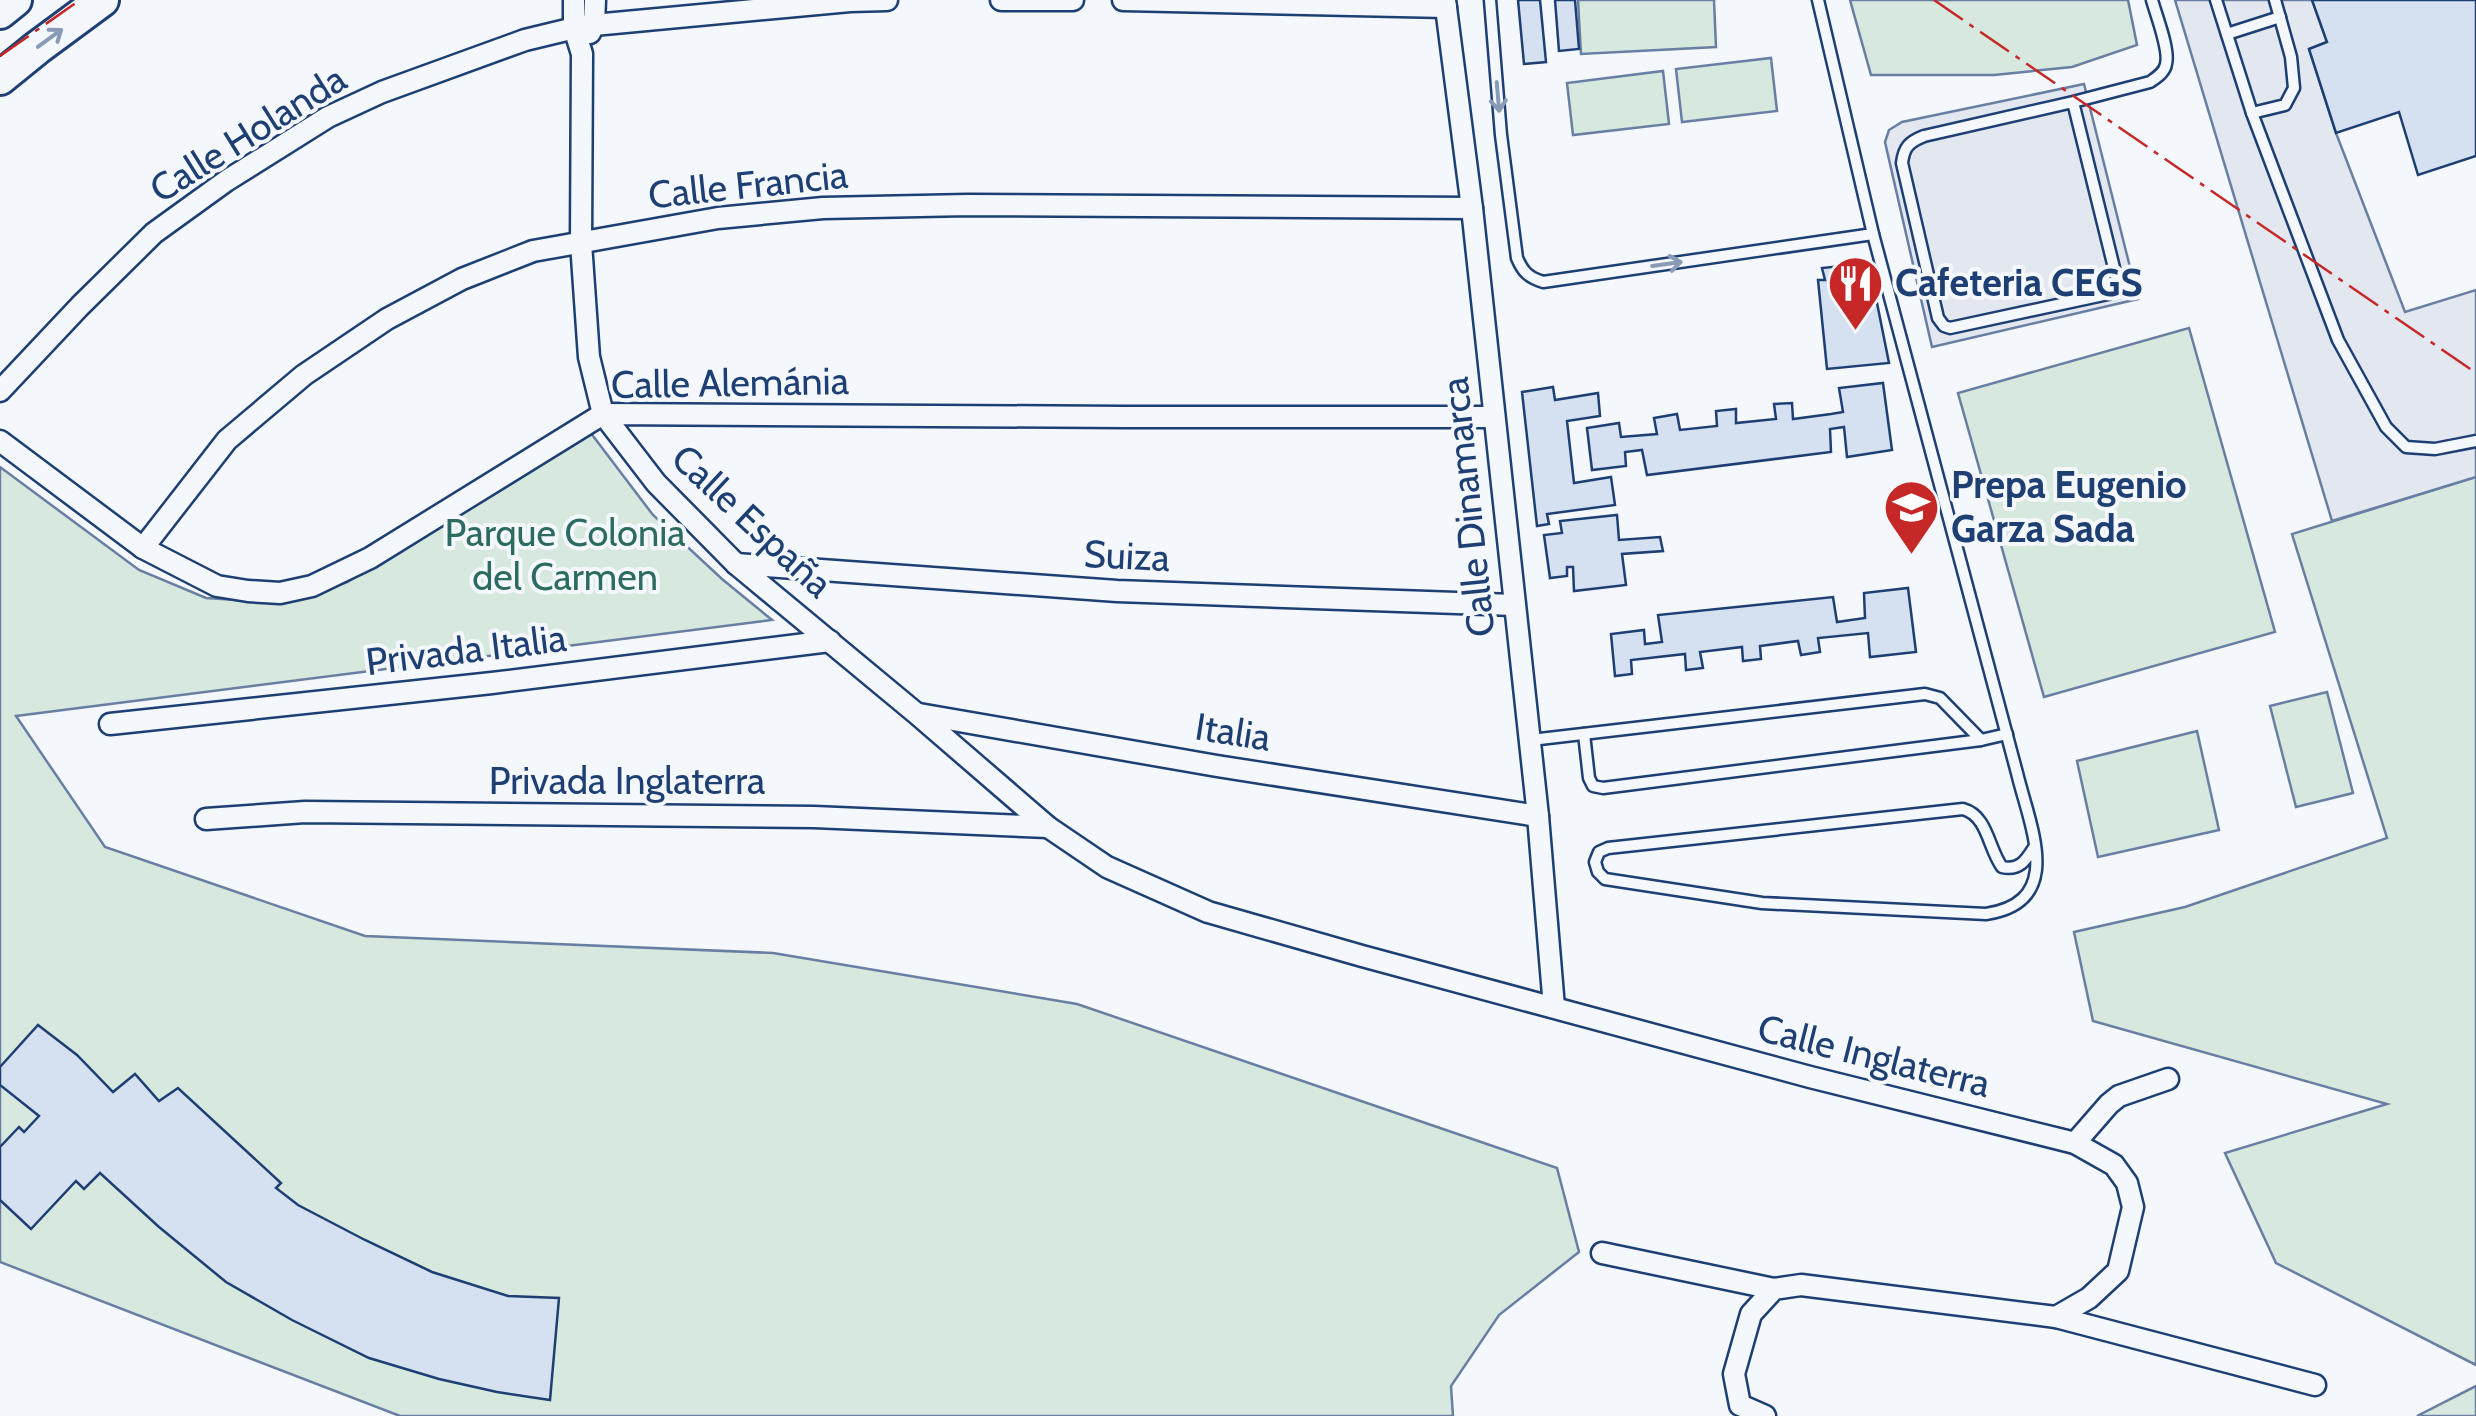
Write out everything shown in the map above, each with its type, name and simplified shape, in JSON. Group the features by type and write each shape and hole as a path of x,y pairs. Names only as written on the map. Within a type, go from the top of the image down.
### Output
{"main road":[{"path":"0,12 16,0"},
{"path":"0,78 102,0"}],"street":[{"name":"Calle España","path":"574,0 584,26"},
{"name":"Calle España","path":"595,0 584,26 582,54 582,244 589,357 603,414 656,483 736,564 1048,827"},
{"name":"Calle Holanda","path":"0,391 154,233 252,164 328,117 382,92 511,45 584,26 887,0"},
{"path":"1001,0 1073,0"},
{"path":"1122,0 1446,4"},
{"name":"Calle Dinamarca","path":"1446,4 1530,740 1554,1007"},
{"name":"Calle Francia","path":"143,548 226,440 304,375 387,318 462,279 533,252 718,218 823,208 968,205 1472,208"},
{"name":"Calle Alemánia","path":"0,441 143,548 217,586 280,593 312,586 370,558 603,414 1493,417"},
{"name":"Suiza","path":"736,564 1117,591 1514,606"},
{"name":"Privada Italia","path":"110,724 492,683 830,640"},
{"name":"Italia","path":"917,714 1538,816"},
{"name":"Privada Inglaterra","path":"206,819 306,812 814,817 1048,827"},
{"name":"Calle Inglaterra","path":"1048,827 1107,867 1208,912 1810,1077 2074,1143 2114,1165 2127,1182 2134,1207 2118,1271 2089,1298 2056,1317"},
{"path":"2074,1143 2119,1096 2168,1079"},
{"path":"1602,1253 1774,1290 1801,1286 2056,1317 2315,1385"},
{"path":"1765,1416 1742,1410 1734,1374 1751,1314 1774,1290"}],"lane":[{"path":"1490,0 1501,136 1517,258 1530,278 1543,282 1873,234"},
{"path":"1818,0 1873,234 2007,734 2035,846 2037,874 2021,903 1986,914 1762,903 1605,878 1595,862 1600,852 1608,848 1963,808 1979,818 2002,868 2020,866 2035,846"},
{"path":"2073,102 2117,280 2114,290 2003,318 1944,326 1938,318 1902,163 1904,150 1924,136 2150,82 2166,66 2152,0"},
{"path":"2216,0 2252,114 2338,340 2386,427 2406,446 2435,450 2476,441"},
{"path":"2252,114 2285,105 2294,88 2291,57 2275,0"},
{"path":"2227,34 2280,17"},
{"path":"1530,740 1925,694 1940,698 1981,740"},
{"path":"1584,734 1589,778 1594,786 1604,788 2007,734"}],"green space":[{"path":"1578,0 1714,0 1716,47 1581,54"},
{"path":"1850,0 2128,0 2137,45 2072,67 1994,75 1871,75"},
{"path":"1771,58 1777,111 1682,122 1676,69"},
{"path":"1663,71 1669,124 1573,135 1567,83"},
{"path":"2189,328 2275,632 2044,697 1958,393"},
{"name":"Parque Colonia del Carmen","path":"590,432 653,515 772,620 16,716 105,847 365,936 773,953 1077,1004 1557,1168 1579,1252 1499,1315 1451,1386 1453,1416 400,1416 0,1262 0,467 139,570 206,598 285,603 347,582"},
{"path":"2476,477 2476,1365 2276,1263 2225,1153 2387,1104 2093,1021 2074,932 2185,907 2387,838 2292,534"},
{"path":"2327,692 2353,793 2296,807 2270,706"},
{"path":"2197,731 2219,830 2098,857 2077,761"},
{"path":"2476,1386 2476,1416 2417,1416"}],"shaded area":[{"path":"2175,0 2312,0 2327,42 2309,49 2336,133 2405,312 2476,290 2476,477 2332,521"},
{"path":"2084,84 2138,299 1932,347 1885,142 1889,130 1902,122"}],"building":[{"path":"1518,0 1540,0 1546,62 1524,64"},
{"path":"1555,0 1575,0 1579,49 1559,51"},
{"path":"2312,0 2476,0 2476,156 2418,175 2399,112 2336,133 2309,49 2327,42"},
{"path":"1869,263 1889,363 1827,369 1818,280 1825,280 1822,268"},
{"path":"1883,383 1892,450 1847,457 1844,427 1830,429 1831,452 1647,475 1642,450 1625,452 1626,466 1592,470 1587,428 1619,423 1621,437 1657,434 1654,418 1677,414 1680,430 1717,426 1716,411 1736,409 1736,423 1776,419 1774,404 1792,403 1793,419 1831,414 1843,412 1839,388"},
{"path":"1553,387 1555,400 1598,393 1600,416 1567,421 1574,483 1611,477 1615,505 1547,514 1549,524 1537,526 1522,392"},
{"path":"1617,515 1619,540 1660,537 1663,551 1622,554 1626,585 1574,591 1573,567 1567,567 1567,576 1550,578 1544,535 1562,533 1560,521"},
{"path":"1908,588 1916,652 1870,657 1868,633 1818,638 1820,652 1801,655 1798,641 1760,646 1761,659 1743,661 1742,647 1700,652 1703,668 1686,670 1685,654 1631,660 1632,674 1615,676 1611,634 1644,630 1645,644 1662,642 1658,615 1833,597 1837,622 1865,618 1864,593"},
{"path":"38,1025 77,1055 113,1092 135,1074 159,1101 178,1088 281,1183 276,1188 298,1205 432,1272 508,1296 559,1298 550,1400 439,1379 369,1358 292,1320 226,1282 100,1173 84,1189 76,1181 31,1229 0,1200 0,1147 19,1127 24,1132 39,1116 0,1085 0,1067"}],"power":[{"path":"0,56 80,0"},
{"path":"1934,0 2476,373"}],"place":[{"name":"Cafeteria CEGS","path":"1856,332"},
{"name":"Prepa Eugenio Garza Sada","path":"1912,556"}]}
